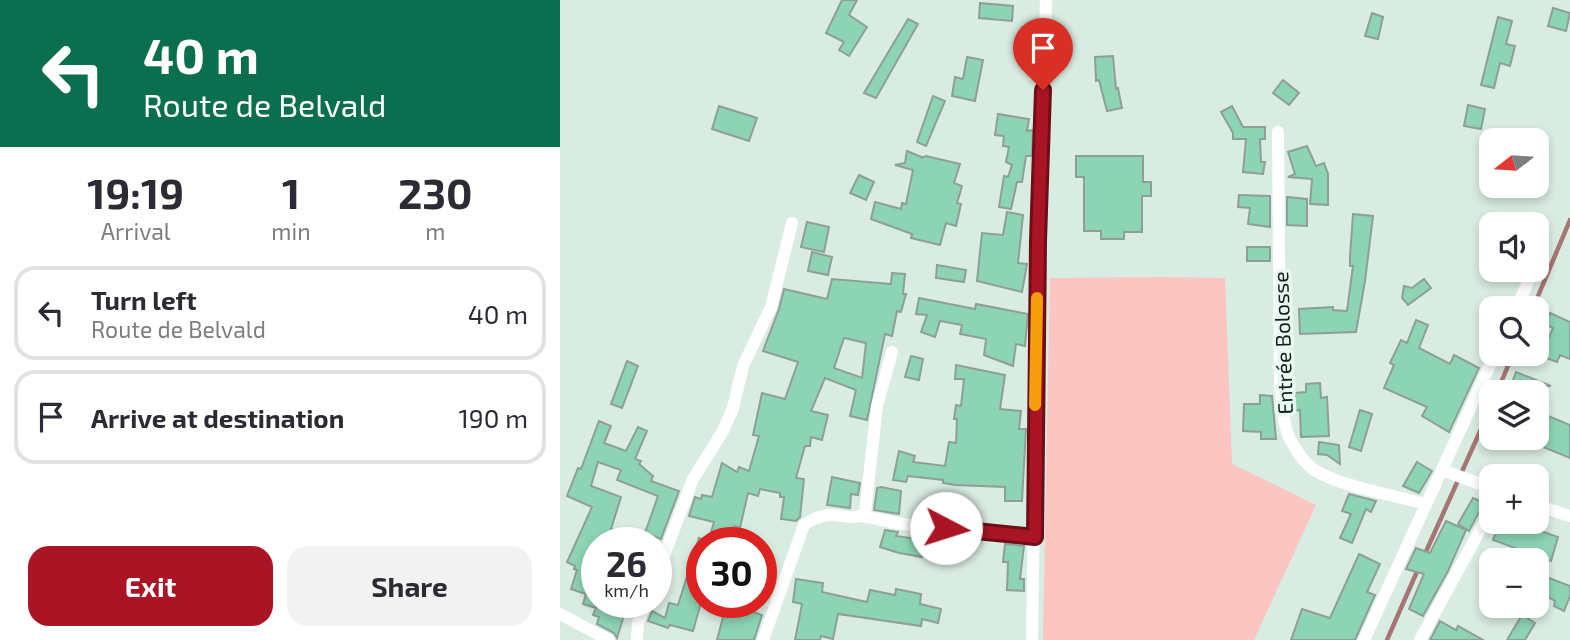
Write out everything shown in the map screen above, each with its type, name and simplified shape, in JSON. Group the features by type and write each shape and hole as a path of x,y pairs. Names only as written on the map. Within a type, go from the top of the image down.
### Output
{"street":[{"path":"1032,640 1038,267 1046,0"},
{"name":"Entrée Bolosse","path":"1278,132 1280,383 1284,419 1290,438 1301,457 1315,471 1363,488 1426,504"},
{"path":"672,534 693,478 723,431 733,408 743,366 771,307 792,223"},
{"path":"862,516 867,504 877,406 892,352"},
{"path":"1364,640 1490,366"},
{"path":"1442,470 1479,484"},
{"path":"1549,509 1570,516"},
{"path":"763,640 804,525 813,519 830,515 853,518 862,516 902,524 1035,537"},
{"path":"1420,640 1479,532"},
{"path":"560,614 609,640"},
{"path":"637,640 640,618"}],"shaded area":[{"path":"1050,278 1225,278 1232,464 1316,505 1254,640 1043,640"}],"building":[{"path":"842,0 857,0 849,15 867,27 849,56 839,50 844,42 826,33"},
{"path":"980,3 1013,6 1012,21 979,18"},
{"path":"1553,8 1570,13 1566,31 1548,26"},
{"path":"1372,13 1383,17 1378,39 1365,36"},
{"path":"1498,17 1512,21 1506,44 1515,46 1510,66 1500,63 1494,88 1481,85"},
{"path":"908,19 918,24 876,98 864,93"},
{"path":"1113,56 1116,89 1118,88 1122,108 1107,111 1099,80 1096,81 1095,57"},
{"path":"967,57 983,60 975,101 952,96 955,77 963,79"},
{"path":"1283,80 1299,93 1289,105 1273,93"},
{"path":"933,96 945,101 926,146 917,142"},
{"path":"1468,105 1485,109 1481,128 1464,126"},
{"path":"719,106 757,118 749,141 712,129"},
{"path":"1232,106 1243,127 1265,127 1265,139 1260,139 1261,162 1265,162 1263,174 1243,172 1246,139 1233,139 1233,133 1221,112"},
{"path":"998,114 1029,119 1027,131 1033,130 1032,156 1026,156 1022,182 1017,182 1011,209 999,207 1004,176 1008,177 1012,165 1006,162 1009,147 1003,146 1004,136 995,135"},
{"path":"1307,146 1316,166 1324,163 1328,174 1328,205 1310,204 1312,179 1288,177 1295,174 1288,152"},
{"path":"907,151 921,158 926,156 960,164 954,183 962,186 957,203 961,204 956,226 946,223 940,245 911,238 912,234 871,219 875,202 901,209 902,203 906,204 913,170 895,165 905,163"},
{"path":"1076,156 1143,156 1143,182 1151,182 1151,196 1142,196 1142,232 1124,232 1124,239 1101,239 1101,231 1084,231 1084,177 1076,177"},
{"path":"859,175 874,182 866,200 850,193"},
{"path":"1239,195 1270,196 1270,227 1248,224 1250,208 1238,207"},
{"path":"1287,197 1307,199 1307,226 1287,225"},
{"path":"1007,212 1023,215 1018,263 1027,264 1022,292 977,281 982,233 1003,235"},
{"path":"1353,214 1373,216 1356,332 1300,334 1299,309 1333,307 1333,310 1347,311 1353,266 1350,266 1350,257"},
{"path":"807,222 829,227 824,252 801,247"},
{"path":"1247,247 1270,247 1270,261 1247,261"},
{"path":"812,252 832,257 828,275 808,271"},
{"path":"937,265 966,270 964,282 936,278"},
{"path":"892,273 905,274 903,294 906,294 901,312 897,311 892,336 885,334 867,420 850,416 856,390 825,378 811,411 828,415 822,440 811,437 810,446 805,446 796,478 804,479 800,517 796,521 781,519 784,497 780,497 780,493 760,489 758,496 748,493 740,527 712,527 714,522 689,516 695,497 712,497 722,463 737,472 739,467 749,471 759,436 753,435 762,393 785,399 798,362 763,351 784,289 827,299 832,279 891,284","holes":["844,338 866,343 862,378 834,368"]},
{"path":"1424,279 1431,288 1408,305 1402,298 1404,286 1412,288"},
{"path":"919,298 975,309 976,304 1028,314 1025,346 1016,344 1013,366 984,355 986,339 960,334 962,325 940,321 935,337 921,332 927,315 916,314"},
{"path":"1550,313 1570,322 1570,359 1560,355 1557,362 1549,359 1549,337 1553,328 1549,326"},
{"path":"1416,320 1428,325 1419,348 1450,364 1454,355 1479,368 1449,432 1422,416 1427,407 1384,388 1394,365 1390,363 1401,340 1407,343"},
{"path":"911,356 923,359 919,380 905,377"},
{"path":"627,361 638,366 622,408 611,404"},
{"path":"956,365 1005,375 1000,409 1021,411 1019,429 1026,429 1022,501 1005,501 1005,487 955,485 943,483 943,480 908,476 906,482 893,480 899,451 915,456 913,462 945,466 949,442 956,443 957,419 954,419 956,405 961,406 964,379 955,379"},
{"path":"1516,372 1536,380 1513,380"},
{"path":"1320,383 1321,398 1327,397 1329,436 1301,437 1300,410 1292,411 1290,396 1306,392 1306,384"},
{"path":"1260,395 1272,396 1276,439 1261,439 1261,432 1243,431 1244,404 1260,404"},
{"path":"1360,410 1372,414 1361,451 1349,447"},
{"path":"1549,416 1570,425 1570,458 1549,449"},
{"path":"599,421 611,426 604,443 626,451 638,427 647,431 635,459 641,461 639,464 653,476 651,481 679,491 666,527 647,527 658,496 617,480 621,470 598,462 591,486 621,497 612,527 583,527 592,507 567,496 578,468 581,469"},
{"path":"1319,442 1339,445 1340,464 1327,455 1318,454"},
{"path":"1417,462 1432,471 1419,493 1403,486"},
{"path":"832,477 860,483 858,495 851,494 850,508 827,505"},
{"path":"877,488 901,491 899,514 874,510"},
{"path":"1349,494 1376,501 1371,512 1366,509 1352,543 1340,538 1351,514 1342,511"},
{"path":"1473,498 1479,501 1479,512 1469,531 1458,524"},
{"path":"1446,521 1466,530 1448,571 1423,616 1409,609 1424,574 1406,569 1416,548 1430,553"},
{"path":"885,530 898,532 896,536 924,540 922,557 880,547"},
{"path":"581,531 581,592 571,589 577,570 567,562"},
{"path":"1495,534 1549,534 1558,537 1551,561 1549,548 1515,548 1493,540"},
{"path":"1005,544 1024,546 1020,579 1024,579 1024,591 1007,590 1008,562 1003,562"},
{"path":"1359,554 1380,564 1367,592 1375,595 1355,640 1291,640 1302,609 1330,618"},
{"path":"1549,578 1570,586 1570,596 1564,611 1554,606 1555,601 1549,598"},
{"path":"686,579 686,618 697,618 693,631 670,625 668,628 648,621 649,618 672,618 672,604 678,605"},
{"path":"796,579 823,583 822,592 867,602 870,590 895,595 896,589 921,594 920,604 941,609 938,623 922,619 921,626 838,614 833,639 821,636 820,640 795,640 802,604 793,602"},
{"path":"599,618 623,618 617,638 614,633 597,624"},
{"path":"723,618 761,618 754,640 717,640"},
{"path":"1520,618 1527,618 1535,623 1525,640 1507,640"},
{"path":"1440,621 1456,630 1458,626 1483,640 1430,640"}],"waterway":[{"path":"1538,296 1570,220"},
{"path":"1502,380 1508,366"},
{"path":"1424,556 1479,434"},
{"path":"1387,640 1419,567"}],"slow traffic":[{"path":"1035,405 1037,298"}],"route":[{"path":"946,528 1035,537 1038,241 1043,90"}]}
